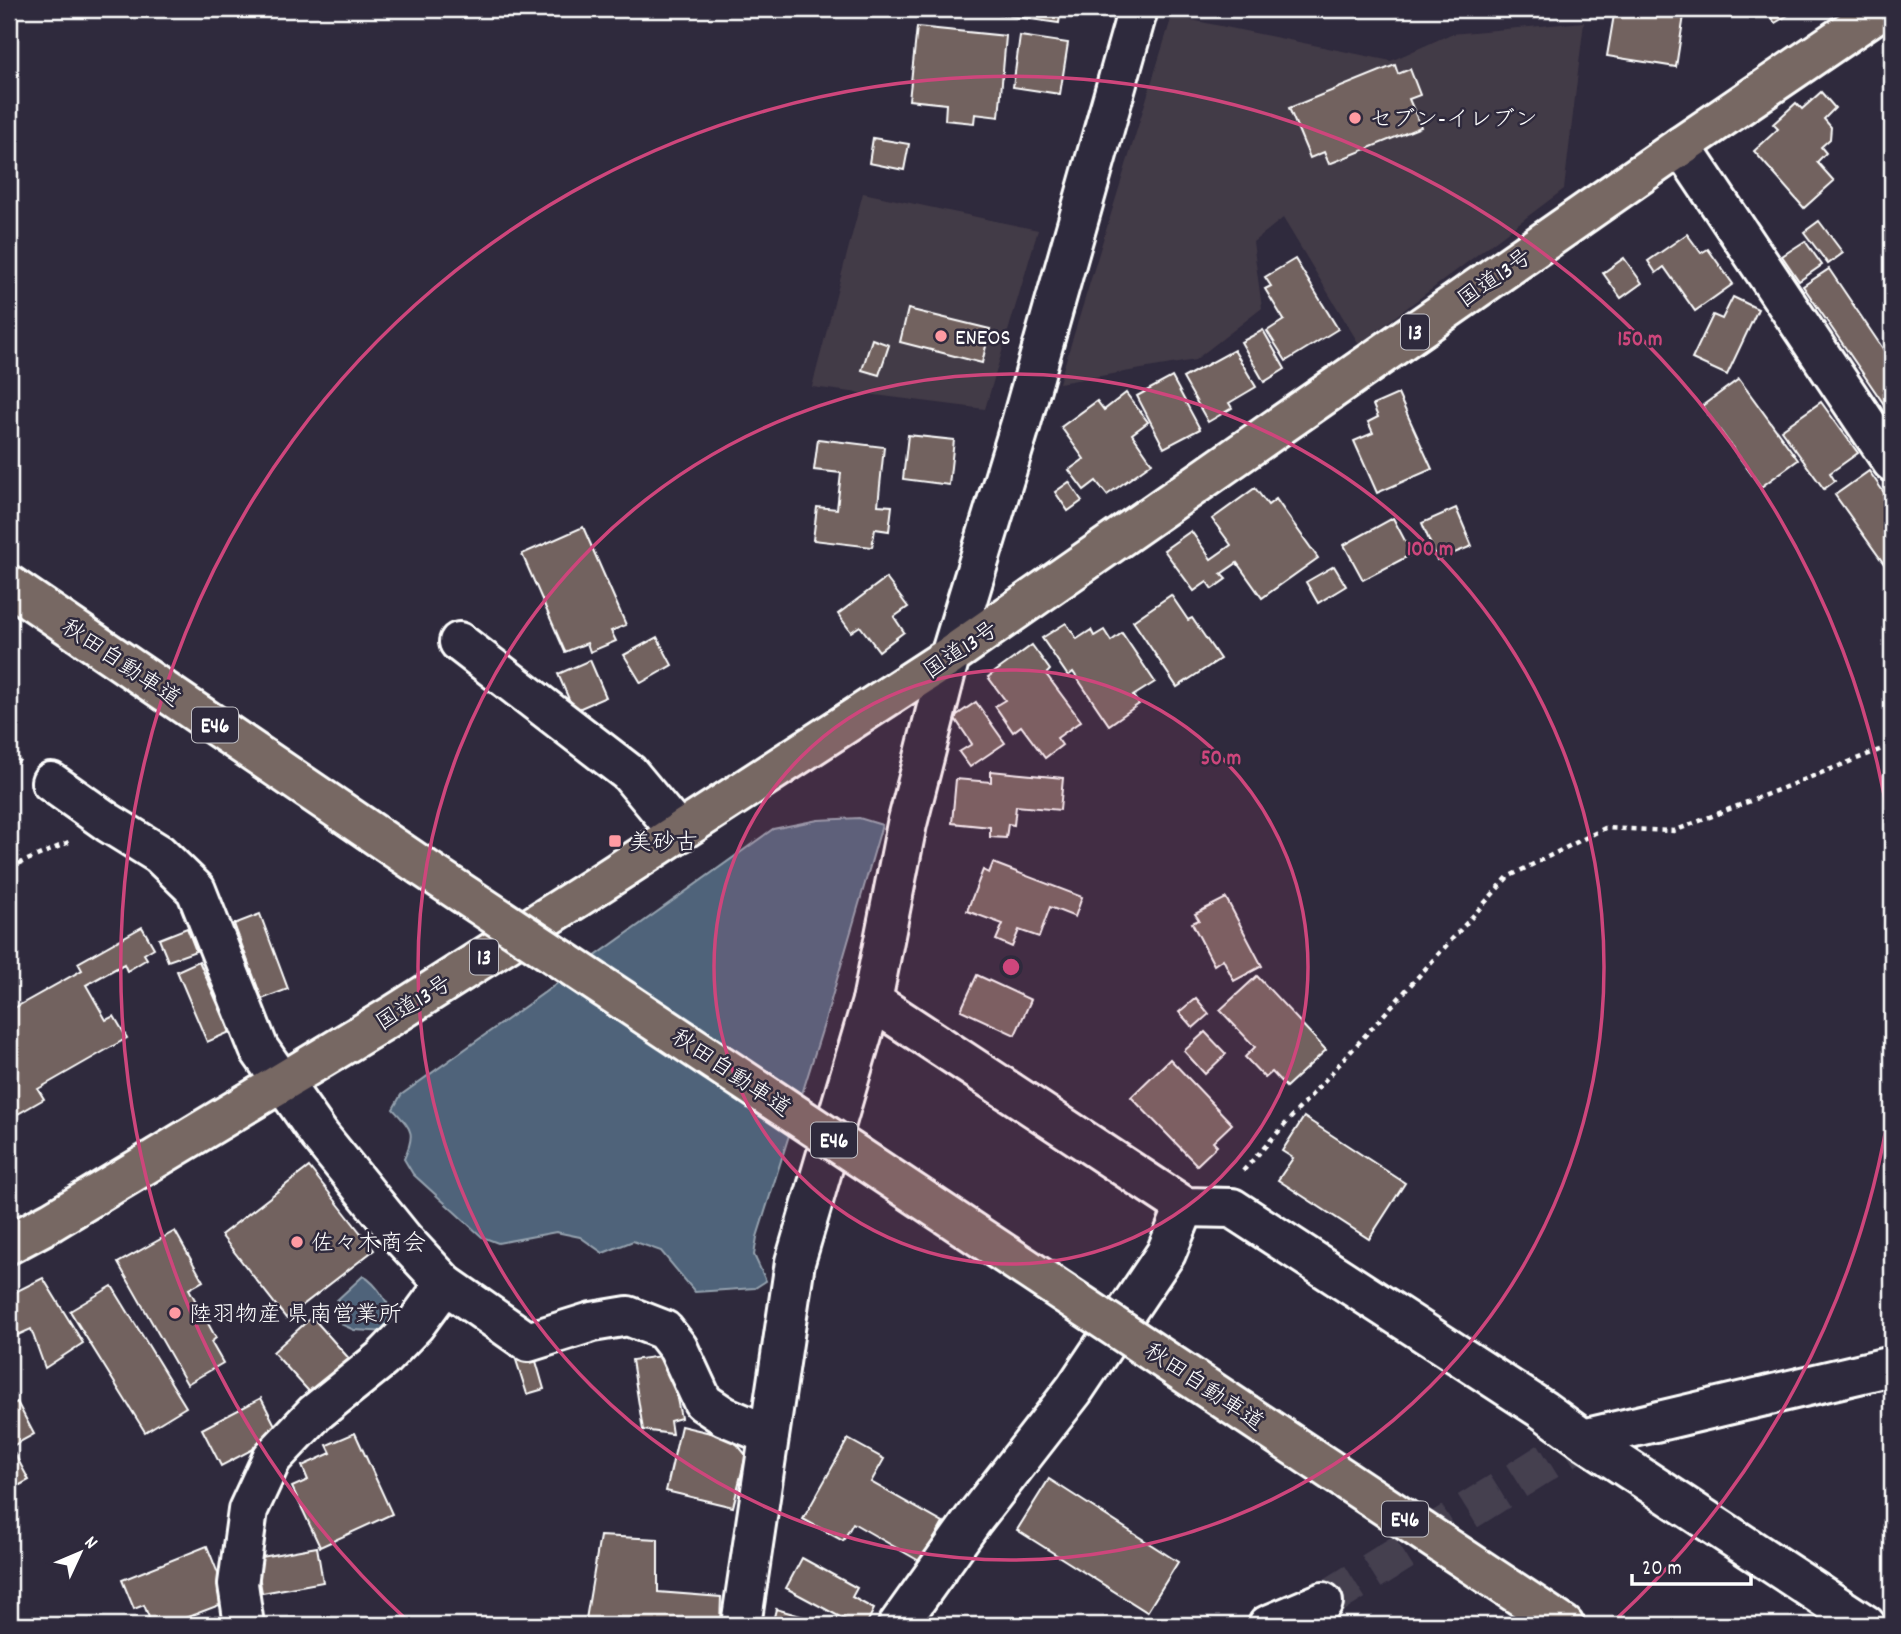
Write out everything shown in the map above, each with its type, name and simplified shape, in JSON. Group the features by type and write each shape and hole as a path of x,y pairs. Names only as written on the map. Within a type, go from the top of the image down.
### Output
{"highway":[{"name":"国道13号","path":"9,1244 52,1221 407,1006 950,656 1882,9"},
{"name":"秋田自動車道","path":"9,585 421,866 1563,1625"}],"street":[{"path":"741,1625 795,1262 872,1001 907,824 950,656 1021,423 1138,9"},
{"path":"1681,146 1892,462"},
{"path":"459,642 629,773 679,833"},
{"path":"51,782 159,854 197,890 260,1049 320,1136 404,1240 446,1284 528,1342 592,1322 628,1316 664,1330 678,1348 703,1402 724,1416 769,1435"},
{"path":"872,1001 1198,1207 1232,1208 1866,1625"},
{"path":"898,1625 973,1520 1074,1390 1198,1207"},
{"path":"244,1625 238,1584 248,1510 272,1458 315,1413 383,1359 415,1325 446,1284"},
{"path":"1583,1439 1892,1366"},
{"path":"1268,1625 1323,1602"}],"path":[{"path":"1198,1207 1508,877 1605,828 1674,831 1892,745"},
{"path":"9,868 109,823"}],"shaded area":[{"path":"1172,16 1391,61 1451,34 1584,22 1564,189 1359,344 1283,218 1253,242 1262,308 1195,360 1059,383"},
{"path":"863,193 1038,230 985,409 812,387"}],"water":[{"path":"859,818 882,825 824,1024 757,1237 754,1255 766,1281 755,1288 695,1292 661,1251 633,1241 603,1253 580,1237 556,1232 498,1243 482,1237 413,1174 404,1159 410,1143 410,1132 393,1109 401,1095 773,829 818,820"},
{"path":"363,1276 379,1290 392,1311 397,1324 389,1332 354,1330 343,1325 335,1311 337,1300"}],"building":[{"path":"989,9 1061,9 1059,23 989,13"},
{"path":"1615,9 1685,9 1676,67 1607,56"},
{"path":"1765,9 1798,9 1775,23"},
{"path":"917,27 1006,36 999,117 975,114 974,123 945,120 946,104 909,100"},
{"path":"1020,36 1068,43 1060,94 1013,87"},
{"name":"セブン-イレブン","path":"1395,65 1398,74 1410,69 1420,95 1409,99 1421,127 1329,164 1324,152 1310,158 1289,108"},
{"path":"1821,92 1835,108 1824,119 1831,127 1830,139 1821,147 1826,153 1817,162 1834,181 1804,208 1754,151 1778,129 1773,124 1796,103 1802,109"},
{"path":"873,138 909,144 904,170 869,163"},
{"path":"1819,221 1843,253 1828,264 1804,232"},
{"path":"1687,234 1701,253 1708,249 1733,284 1695,311 1664,267 1656,273 1648,261"},
{"path":"1805,241 1822,265 1799,281 1782,256"},
{"path":"1624,258 1642,283 1621,298 1603,273"},
{"path":"1295,259 1338,329 1286,361 1267,331 1284,320 1265,289 1271,286 1265,277"},
{"path":"1829,269 1892,362 1892,416 1803,286"},
{"path":"1733,297 1758,309 1727,375 1692,359 1713,315 1722,319"},
{"path":"908,309 990,329 982,363 900,342"},
{"path":"1263,330 1285,369 1264,382 1241,342"},
{"path":"872,339 889,345 879,375 862,370"},
{"path":"1234,350 1256,387 1229,403 1232,408 1208,422 1183,378"},
{"path":"1172,377 1200,429 1164,448 1137,396"},
{"path":"1739,379 1798,460 1761,487 1702,406"},
{"path":"1126,393 1148,422 1132,434 1152,463 1107,495 1096,481 1084,490 1069,470 1084,459 1061,427 1097,401 1104,410"},
{"path":"1398,394 1432,469 1377,493 1354,441 1373,433 1368,422 1378,417 1373,405"},
{"path":"1821,402 1858,453 1830,473 1835,481 1824,489 1781,430"},
{"path":"908,435 954,440 949,485 903,479"},
{"path":"818,439 884,447 878,505 892,506 889,531 875,529 872,547 813,540 817,507 837,509 841,473 814,470"},
{"path":"1869,471 1892,504 1892,575 1835,495"},
{"path":"1069,482 1082,501 1068,511 1055,492"},
{"path":"1255,488 1268,505 1276,499 1318,558 1262,598 1237,563 1221,574 1226,579 1212,589 1207,582 1194,591 1164,550 1191,531 1211,559 1231,545 1212,519"},
{"path":"1456,508 1472,546 1437,560 1422,523"},
{"path":"1393,518 1412,554 1363,580 1344,545"},
{"path":"583,527 626,625 611,631 616,641 590,652 587,643 565,652 522,554"},
{"path":"1334,566 1346,586 1318,603 1306,582"},
{"path":"886,578 908,607 894,617 904,632 879,651 860,626 851,632 838,614"},
{"path":"1171,595 1188,620 1192,618 1220,659 1177,687 1133,621"},
{"path":"1066,623 1077,639 1091,630 1094,636 1104,630 1111,641 1122,633 1155,682 1133,696 1139,704 1109,725 1073,672 1068,676 1042,638"},
{"path":"657,637 672,665 641,683 624,655"},
{"path":"1032,645 1050,670 1046,674 1081,721 1057,738 1062,745 1045,758 1021,726 1013,732 995,706 1005,700 988,677"},
{"path":"590,660 606,697 574,711 558,674"},
{"path":"976,702 1005,743 970,767 959,752 972,744 954,717"},
{"path":"991,771 1063,778 1060,810 1016,806 1014,825 1008,824 1006,838 990,837 990,827 952,823 956,779 991,782"},
{"path":"993,863 1082,897 1075,917 1050,907 1039,937 1019,930 1012,947 996,940 1003,924 967,911 983,870 989,873"},
{"path":"1226,898 1262,966 1234,981 1223,959 1214,965 1192,923 1199,920 1195,914"},
{"path":"260,914 288,989 262,999 234,924"},
{"path":"142,927 154,948 144,954 147,959 127,971 124,964 86,985 106,1020 114,1016 127,1038 38,1089 44,1099 9,1119 9,1011 82,970 78,963"},
{"path":"187,928 196,951 168,961 159,939"},
{"path":"199,961 230,1032 207,1042 177,971"},
{"path":"977,975 1031,1000 1015,1035 961,1010"},
{"path":"1257,976 1326,1050 1286,1087 1272,1072 1265,1078 1245,1057 1255,1047 1220,1010"},
{"path":"1196,998 1209,1014 1193,1028 1179,1012"},
{"path":"1205,1032 1226,1054 1205,1074 1184,1051"},
{"path":"1170,1059 1232,1124 1213,1142 1217,1146 1197,1165 1131,1097"},
{"path":"1304,1117 1405,1183 1369,1239 1278,1180 1293,1158 1282,1151"},
{"name":"佐々木商会","path":"309,1167 374,1250 286,1318 221,1235"},
{"name":"陸羽物産 県南営業所","path":"175,1231 203,1281 189,1289 216,1338 211,1342 223,1363 187,1384 118,1263"},
{"path":"43,1278 83,1343 45,1368 31,1329 9,1339 9,1295"},
{"path":"112,1286 186,1407 145,1432 70,1311"},
{"path":"312,1317 353,1363 315,1398 273,1352"},
{"path":"534,1354 544,1389 527,1394 516,1360"},
{"path":"668,1355 681,1418 670,1421 672,1434 643,1430 632,1360"},
{"path":"261,1398 280,1435 221,1466 202,1429"},
{"path":"17,1402 34,1434 11,1447 29,1480 9,1491 9,1407"},
{"path":"681,1426 732,1438 746,1455 733,1507 666,1491"},
{"path":"355,1433 392,1514 320,1547 292,1487 308,1480 302,1466 331,1453 327,1445"},
{"path":"848,1439 884,1459 871,1482 943,1523 921,1562 853,1523 843,1541 803,1519"},
{"path":"1049,1479 1178,1562 1147,1612 1017,1530"},
{"path":"600,1536 658,1539 658,1592 721,1597 720,1625 585,1625"},
{"path":"207,1546 225,1591 218,1593 222,1604 167,1625 152,1625 144,1605 134,1609 122,1580"},
{"path":"317,1547 323,1582 262,1593 256,1558"},
{"path":"802,1558 857,1588 852,1597 874,1609 866,1625 855,1625 786,1588"},
{"path":"776,1609 829,1624 829,1625 772,1625"}],"tunnel":[{"path":"1323,1602 1583,1439"}],"place":[{"name":"セブン-イレブン","path":"1355,118"},
{"name":"ENEOS","path":"941,336"},
{"name":"美砂古","path":"615,841"},
{"name":"佐々木商会","path":"297,1242"},
{"name":"陸羽物産 県南営業所","path":"175,1313"}]}
